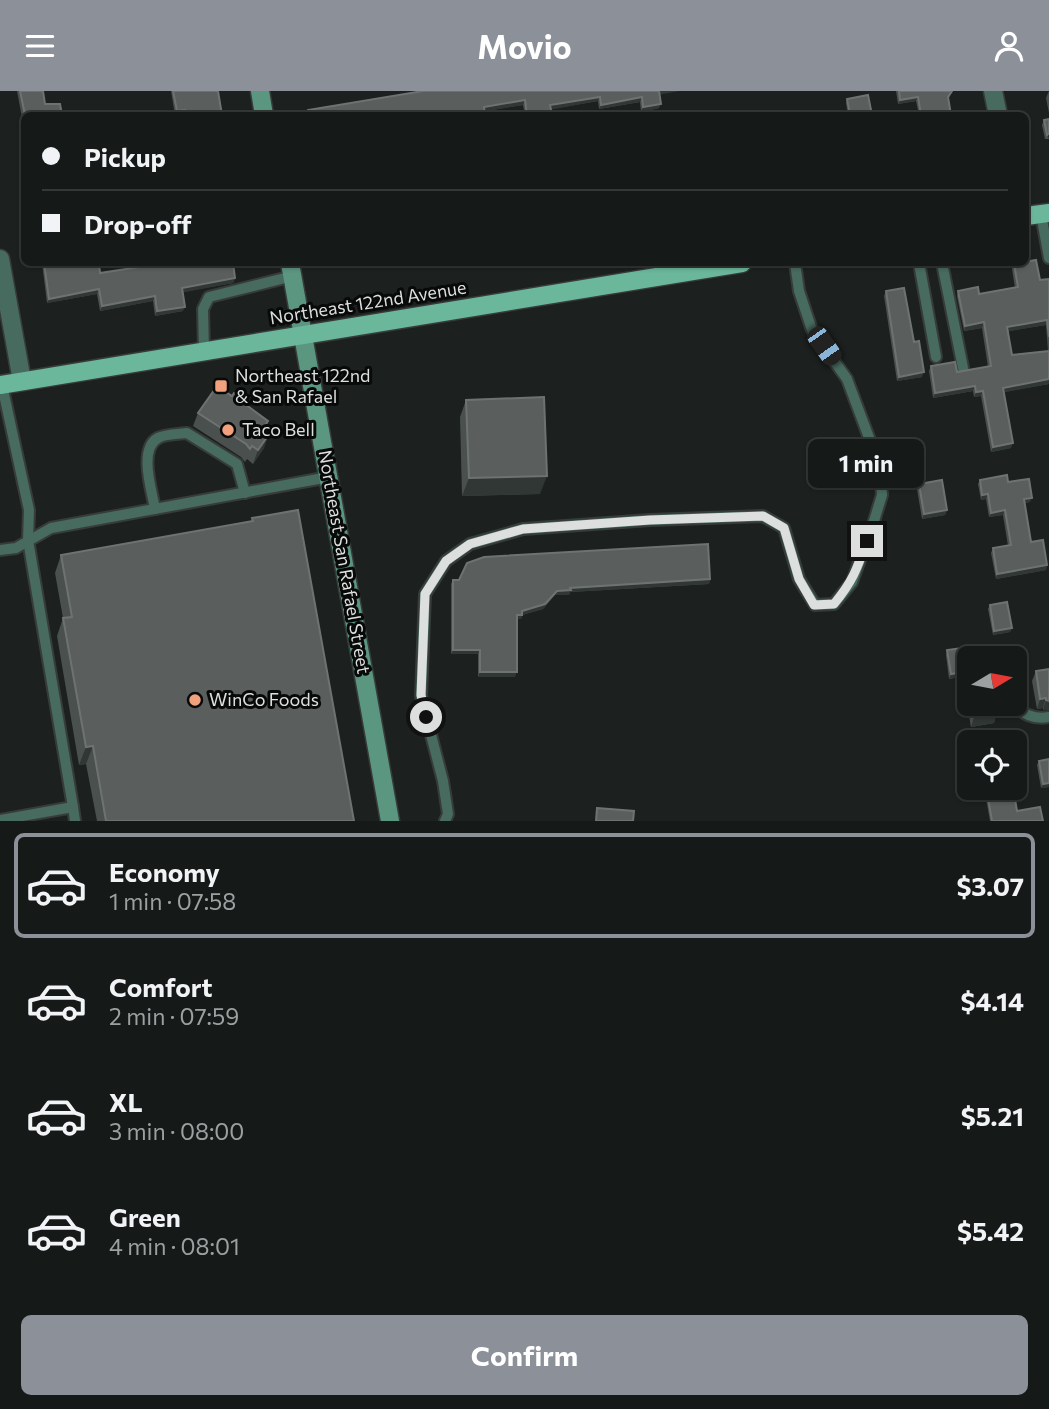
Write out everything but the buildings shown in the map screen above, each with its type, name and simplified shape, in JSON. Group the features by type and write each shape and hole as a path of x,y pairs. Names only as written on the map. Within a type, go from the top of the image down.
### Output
{"main road":[{"name":"Northeast 122nd Avenue","path":"1,385 723,266"}],"street":[{"path":"260,91 264,112"},
{"path":"993,91 997,112"},
{"path":"0,259 22,381"},
{"name":"Northeast San Rafael Street","path":"291,269 390,821"}],"lane":[{"path":"1039,214 1049,258"},
{"path":"445,821 448,814 443,781 421,695 425,594 446,561 470,544 523,529 650,520 763,516 784,528 799,579 814,605 834,604 852,582 882,495 880,467 847,379 812,330 799,291 795,266"},
{"path":"920,266 936,357"},
{"path":"943,266 963,367"},
{"path":"204,351 203,309 209,297 291,269"},
{"path":"1,385 29,510 28,540 75,821"},
{"path":"155,509 147,458 150,447 158,438 168,436 187,433 195,436 237,464 245,492"},
{"path":"0,550 16,548 51,528 329,477"},
{"path":"1027,714 1049,717"},
{"path":"0,820 73,807"}],"place":[{"name":"Northeast 122nd & San Rafael","path":"221,386"},
{"name":"Taco Bell","path":"228,430"},
{"name":"WinCo Foods","path":"195,700"}],"route":[{"path":"426,717 421,695 425,594 446,561 470,544 523,529 650,520 763,516 784,528 799,579 814,605 834,604 852,582 867,541"}]}
